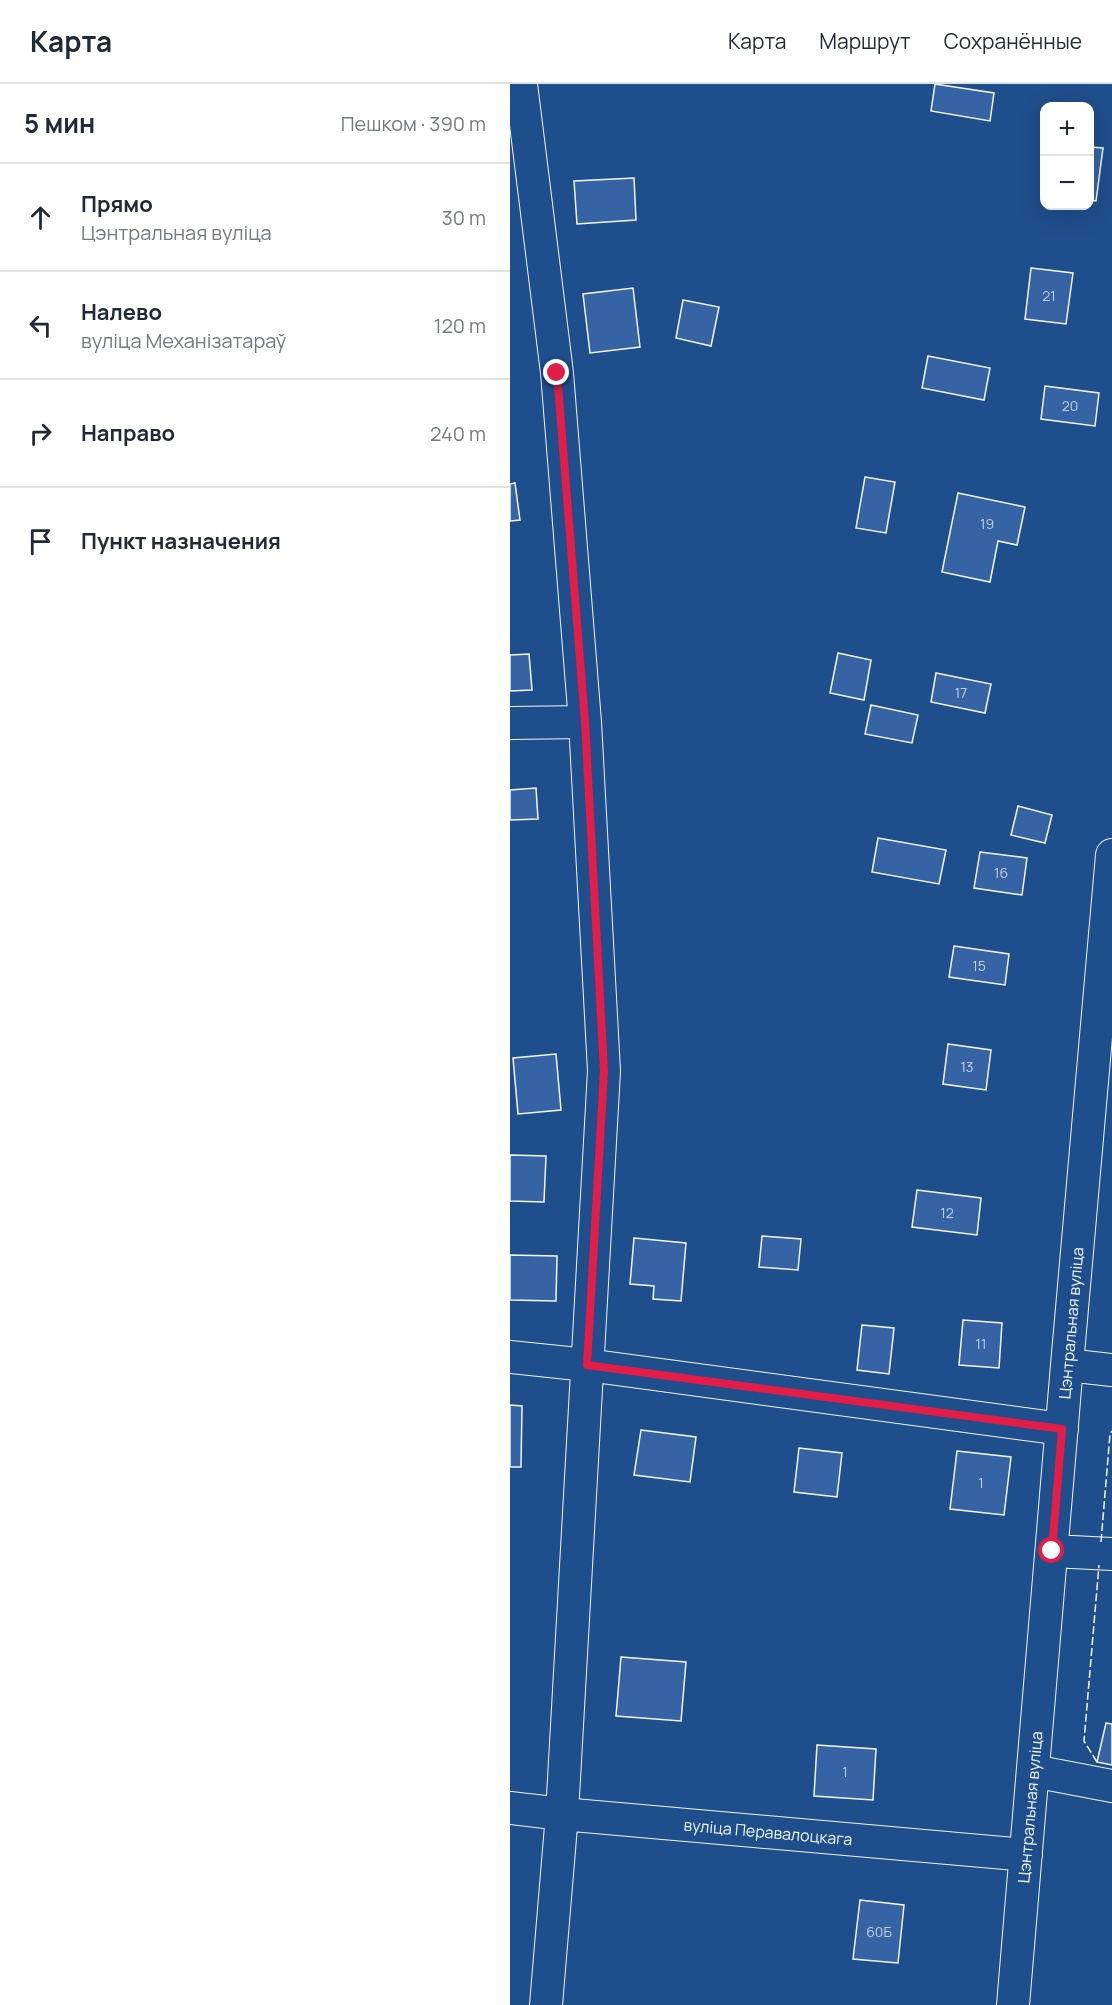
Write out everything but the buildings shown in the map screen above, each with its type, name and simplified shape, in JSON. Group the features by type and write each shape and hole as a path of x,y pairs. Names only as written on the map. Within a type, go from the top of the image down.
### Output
{"street":[{"path":"521,84 557,373 585,722 604,1071 562,1814 546,2005"},
{"path":"510,723 585,722"},
{"name":"Цэнтральная вуліца","path":"1013,2005 1066,1365 1112,855"},
{"path":"510,1357 587,1365 1062,1429"},
{"path":"1066,1365 1112,1370"},
{"path":"1052,1551 1112,1554"},
{"path":"1033,1771 1112,1786"},
{"name":"вуліца Перавалоцкага","path":"510,1808 1026,1855"}],"fence":[{"path":"1101,1542 1112,1431"},
{"path":"1097,1762 1084,1741 1099,1565"}],"route":[{"path":"557,373 585,722 604,1071 587,1365 1062,1429 1052,1551"}]}
